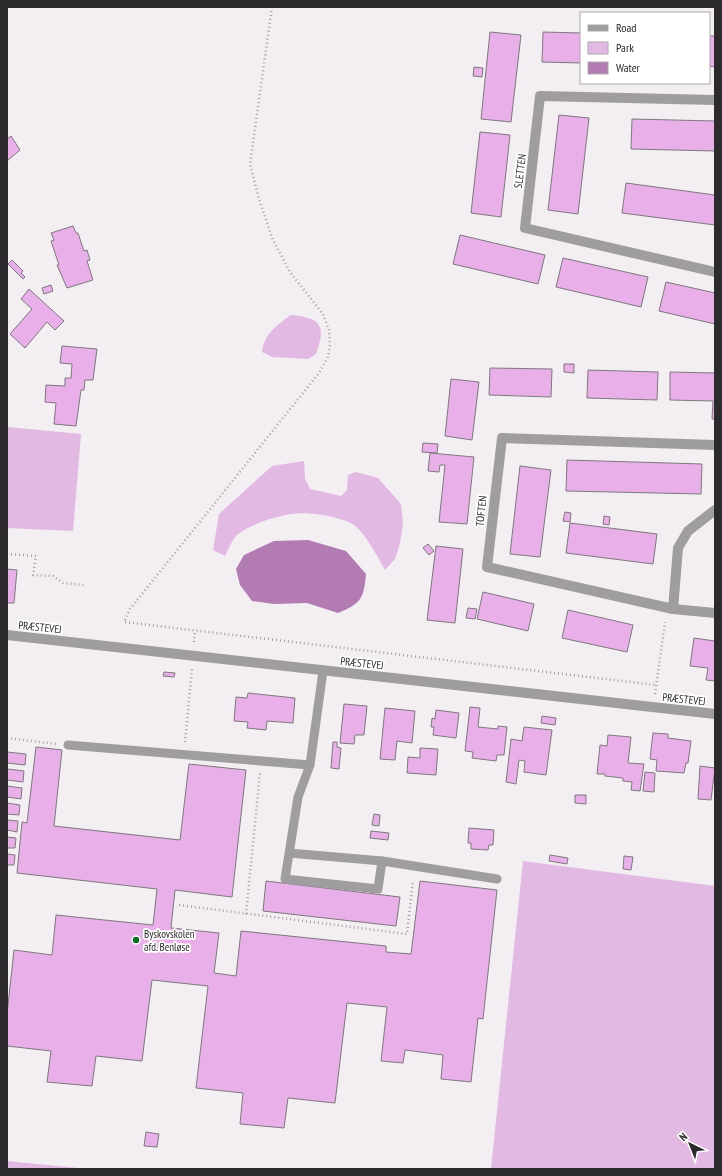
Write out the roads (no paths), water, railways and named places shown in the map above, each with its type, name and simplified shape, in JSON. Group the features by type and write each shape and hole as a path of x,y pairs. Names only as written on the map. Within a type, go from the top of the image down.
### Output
{"street":[{"name":"SLETTEN","path":"715,100 540,96 525,228 715,272"},
{"name":"TOFTEN","path":"715,445 502,438 487,567 673,609 715,613"},
{"path":"673,609 678,548 688,531 715,510"},
{"name":"PRÆSTEVEJ","path":"7,635 715,714"}],"lane":[{"path":"323,671 310,765 298,796 285,879 378,890 382,861"},
{"path":"68,745 310,765"},
{"path":"289,853 382,861 497,879"}],"water":[{"path":"308,540 346,551 366,574 364,589 360,599 346,610 338,613 307,603 274,604 252,601 240,585 236,569 244,555 274,541"}],"place":[{"name":"Byskovskolen afd. Benløse","path":"136,940"}]}
